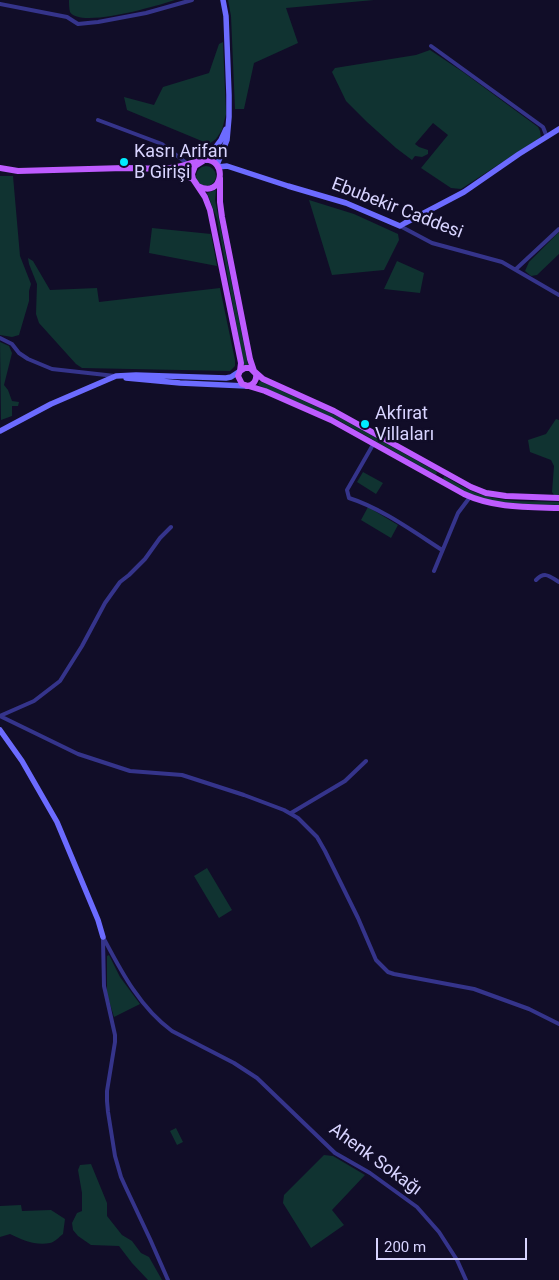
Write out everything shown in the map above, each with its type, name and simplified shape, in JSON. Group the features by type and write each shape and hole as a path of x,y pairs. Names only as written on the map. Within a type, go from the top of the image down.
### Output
{"main road":[{"path":"204,160 195,166 192,174 194,181 205,197 212,217 220,265 241,363 239,379 242,384 265,391 323,416 470,497 501,506 559,508"},
{"path":"0,168 18,170 169,168 204,160 213,162 221,173 220,202 222,217 250,359 256,377 256,380 247,386"},
{"path":"169,168 194,181 198,186 207,189 215,186 220,178"},
{"path":"240,372 247,368 254,371 263,380 334,411 477,490 506,496 559,498"}],"street":[{"path":"0,4 67,17 78,24 146,13 192,0"},
{"path":"217,166 227,140 229,117 226,16 223,0"},
{"path":"431,46 543,127 547,137"},
{"path":"204,160 221,140 229,117"},
{"path":"98,120 162,144 189,164"},
{"path":"400,226 464,192 559,129"},
{"name":"Ebubekir Caddesi","path":"217,166 227,166 346,203 400,226 432,243 502,262 559,294"},
{"path":"516,269 559,229"},
{"path":"0,338 12,344 19,353 28,359 46,367 133,379 247,386"},
{"path":"0,431 51,404 116,376 231,378 240,372"},
{"path":"374,443 347,490 349,498 364,503 442,550"},
{"path":"434,571 458,513 470,497"},
{"path":"0,716 34,701 60,681 82,646 105,603 120,582 145,559 170,526"},
{"path":"536,580 545,574 559,582"},
{"path":"0,716 78,754 130,771 182,775 244,795 291,813 317,837 348,898 376,960 388,972 474,989 530,1009 559,1024"},
{"path":"0,730 22,761 57,822 98,920 102,937 104,986 115,1035 107,1091 115,1156 121,1177 168,1280"},
{"path":"291,813 345,781 366,761"},
{"name":"Ahenk Sokağı","path":"102,937 123,975 151,1012 164,1025 234,1063 257,1078 335,1153 370,1173 417,1207 439,1232 457,1260 466,1280"}],"green space":[{"path":"69,0 175,0 121,14 89,18 77,17 70,12"},
{"path":"228,0 374,0 286,8 298,43 254,63 244,109 235,109 231,16"},
{"path":"223,42 226,114 222,130 216,139 209,144 127,110 124,97 154,105 163,87 209,73 219,44"},
{"path":"430,50 538,127 540,131 541,137 461,189 451,188 421,168 448,135 433,123 415,144 428,150 428,154 422,157 415,156 412,160 396,148 346,101 332,72 335,68 416,55"},
{"path":"206,166 213,169 216,176 213,183 206,186 199,183 196,176 199,169"},
{"path":"0,176 13,176 20,256 31,284 29,301 19,335 12,337 0,335"},
{"path":"216,190 215,200 248,365 244,366 217,219 207,193"},
{"path":"309,200 354,214 398,234 399,240 384,270 332,275"},
{"path":"152,228 211,234 217,266 149,253"},
{"path":"559,232 559,254 537,275 531,276 525,271 529,262"},
{"path":"28,258 33,261 50,290 97,288 99,302 220,288 235,366 230,371 82,368 76,364 39,323 36,314 37,284"},
{"path":"397,261 424,273 420,293 384,289"},
{"path":"0,342 9,346 12,353 4,385 12,401 19,402 18,406 12,406 12,416 1,420"},
{"path":"260,381 337,416 437,472 436,475 338,420 258,385"},
{"path":"556,419 559,420 559,495 554,495 552,492 554,466 551,460 530,452 528,440 546,434"},
{"path":"363,472 383,483 376,494 357,482"},
{"path":"444,476 463,487 491,498 559,502 559,505 510,503 481,498 443,479"},
{"path":"368,507 398,525 391,538 361,520"},
{"path":"207,868 232,910 219,918 194,876"},
{"path":"109,955 120,977 140,1004 114,1017 107,994 107,956"},
{"path":"176,1128 183,1142 177,1145 170,1131"},
{"path":"324,1155 333,1156 365,1175 332,1210 344,1225 311,1248 283,1203 284,1195"},
{"path":"91,1164 107,1203 107,1216 122,1235 132,1241 141,1253 149,1257 162,1280 148,1280 119,1246 91,1245 73,1230 72,1223 77,1213 82,1211 82,1193 78,1170 80,1165"},
{"path":"21,1205 22,1211 51,1210 65,1219 63,1234 54,1242 45,1244 29,1242 10,1234 0,1237 0,1206"}],"place":[{"name":"Kasrı Arifan B Girişi","path":"124,162"},
{"name":"Akfırat Villaları","path":"365,424"}]}
